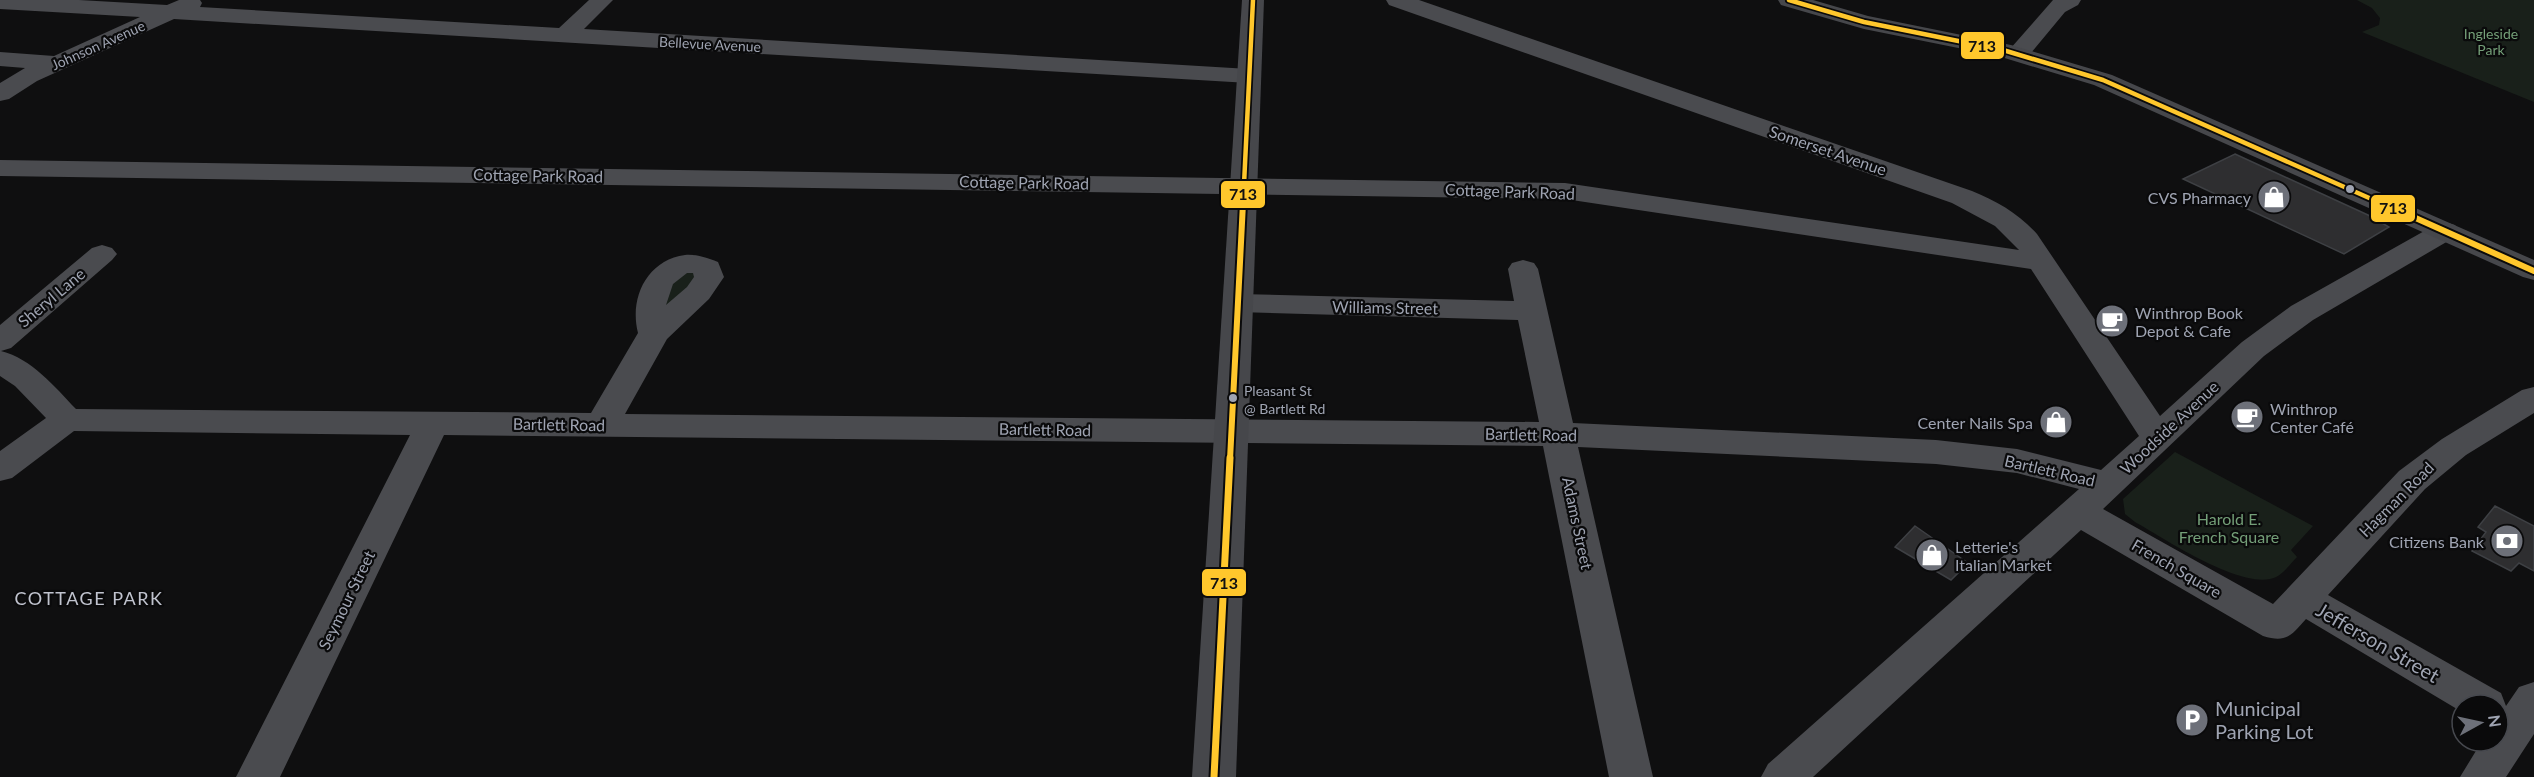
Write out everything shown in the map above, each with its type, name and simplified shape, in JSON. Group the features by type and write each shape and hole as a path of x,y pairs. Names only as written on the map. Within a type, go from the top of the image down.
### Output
{"main road":[{"path":"1214,777 1253,0"},
{"path":"1789,0 1858,21 2018,54 2133,92 2534,271"}],"street":[{"name":"Johnson Avenue","path":"0,94 28,76 199,0"},
{"path":"565,35 602,0"},
{"name":"Somerset Avenue","path":"1397,0 1975,202 1996,212 2014,225 2042,262 2157,437"},
{"path":"2018,54 2057,7 2070,0"},
{"name":"Bellevue Avenue","path":"0,2 1249,76"},
{"path":"388,25 412,6"},
{"path":"0,59 57,63"},
{"name":"Cottage Park Road","path":"0,168 1565,191 2042,262"},
{"name":"Woodside Avenue","path":"1783,777 2109,483 2236,364 2284,325 2445,231"},
{"name":"Sheryl Lane","path":"0,341 102,254"},
{"name":"Adams Street","path":"1523,269 1631,777"},
{"name":"Williams Street","path":"1238,303 1533,310"},
{"path":"602,424 654,333"},
{"path":"0,361 27,378 67,420 0,469"},
{"name":"Hagman Road","path":"2290,611 2412,480 2454,447 2534,398"},
{"name":"Bartlett Road","path":"67,420 1559,434 1936,453 2017,461 2109,483"},
{"name":"Seymour Street","path":"258,777 433,423"},
{"name":"French Square","path":"2077,511 2290,611"},
{"name":"Jefferson Street","path":"2290,611 2514,715"},
{"path":"2482,777 2514,715"}],"green space":[{"name":"Ingleside Park","path":"2357,0 2534,0 2534,102 2362,32 2379,25 2380,18 2372,8"},
{"path":"686,270 698,275 670,310 660,305 663,291"},
{"name":"Harold E. French Square","path":"2175,452 2313,526 2291,550 2297,557 2282,573 2262,580 2225,571 2184,551 2125,514 2123,499"}],"building":[{"name":"CVS Pharmacy","path":"2235,154 2368,215 2389,227 2344,254 2183,179"},
{"name":"Citizens Bank","path":"2495,506 2534,526 2534,571 2519,563 2511,571 2472,551 2486,532 2478,527"},
{"name":"Letterie's Italian Market","path":"1915,526 1968,563 1951,580 1895,547"}],"transit line":[{"name":"713","path":"1214,777 1253,0"},
{"name":"713","path":"1789,0 1864,22 2003,50 2103,80 2534,271"}],"place":[{"name":"CVS Pharmacy","path":"2274,197"},
{"name":"Winthrop Book Depot & Cafe","path":"2112,321"},
{"name":"Pleasant St @ Bartlett Rd","path":"1233,398"},
{"name":"Winthrop Center Café","path":"2247,417"},
{"name":"Center Nails Spa","path":"2056,422"},
{"name":"Citizens Bank","path":"2507,541"},
{"name":"Letterie's Italian Market","path":"1932,555"},
{"name":"Municipal Parking Lot","path":"2192,720"}],"district":[{"name":"COTTAGE PARK","path":"89,598"}]}
